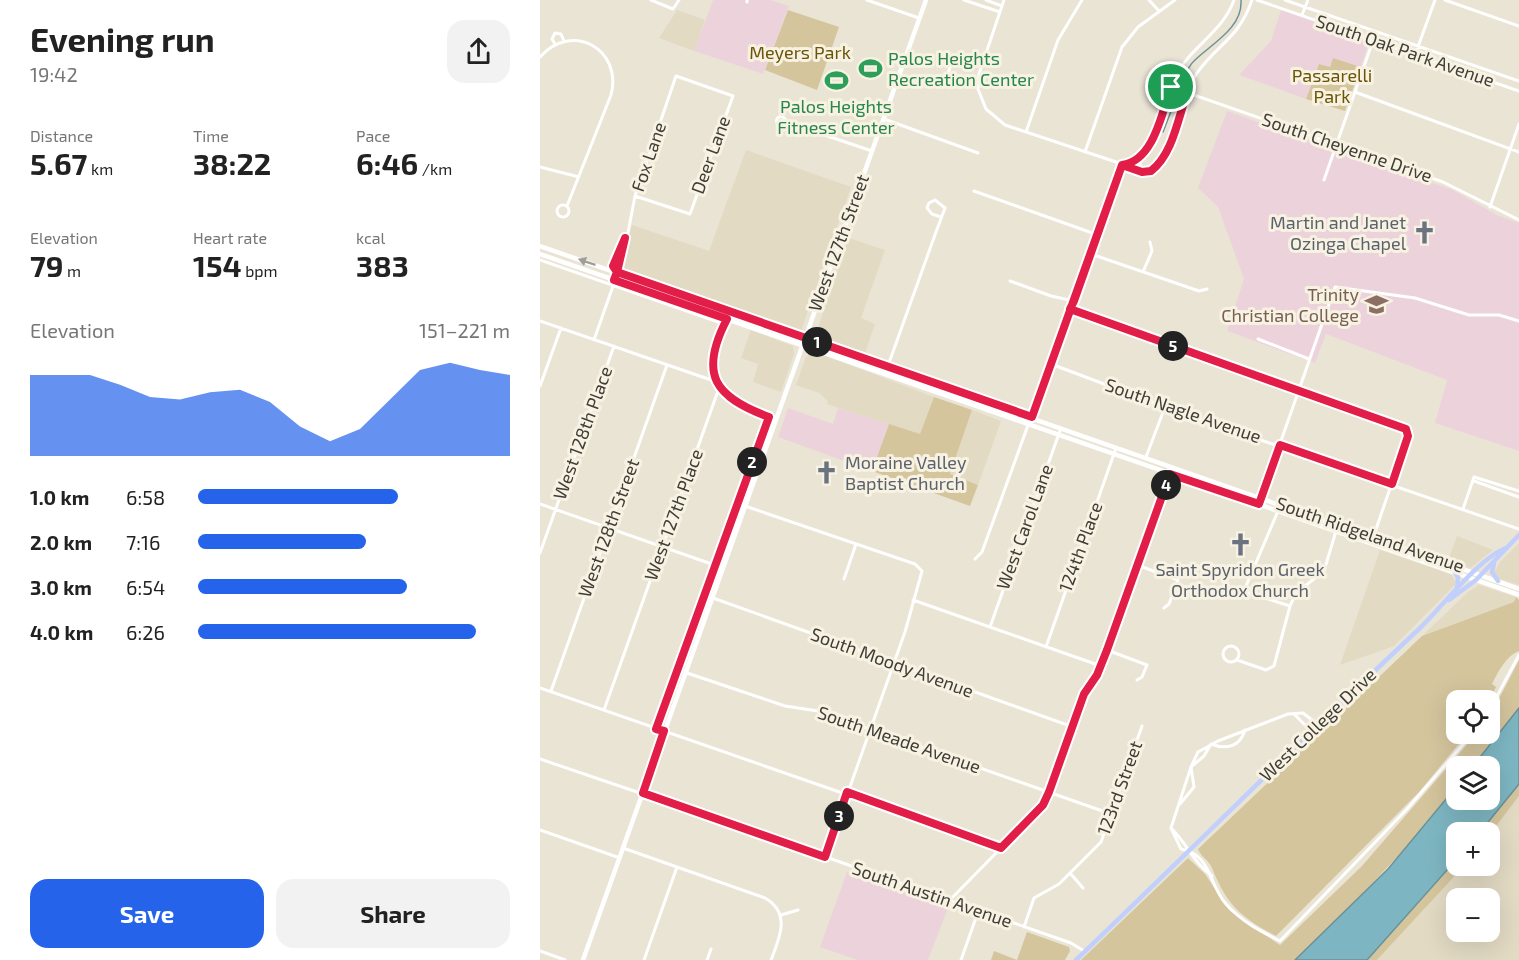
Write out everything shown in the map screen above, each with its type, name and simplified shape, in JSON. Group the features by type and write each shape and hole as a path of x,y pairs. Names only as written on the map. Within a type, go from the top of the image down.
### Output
{"main road":[{"name":"West 127th Street","path":"583,960 926,0"},
{"name":"South Ridgeland Avenue","path":"540,246 1519,589"},
{"name":"South Ridgeland Avenue","path":"540,254 725,322 803,344 1519,595"},
{"name":"West College Drive","path":"1076,960 1317,724 1448,601 1476,580 1519,535"},
{"name":"West College Drive","path":"1448,601 1474,572 1497,552 1506,548"},
{"path":"1494,563 1491,572 1498,581"},
{"path":"1454,571 1458,577 1456,590"}],"street":[{"path":"651,0 669,8 676,7 679,0"},
{"path":"867,0 919,18"},
{"path":"964,0 1000,12"},
{"path":"986,0 1002,6"},
{"path":"1004,0 981,65 978,86 986,109 1001,122 1026,132 1146,172 1156,167 1162,159 1187,93 1198,71 1238,30 1252,0"},
{"path":"1026,132 1058,40 1082,0"},
{"path":"1149,0 1159,11"},
{"path":"1085,153 1122,47 1132,33 1175,0"},
{"path":"975,559 982,552 1124,165 1139,158 1151,142 1171,87 1187,58 1225,19 1234,0"},
{"name":"South Oak Park Avenue","path":"1257,0 1519,91"},
{"path":"1285,0 1519,81"},
{"path":"1302,15 1308,0"},
{"path":"1415,55 1435,0"},
{"path":"1445,0 1519,26"},
{"path":"1324,180 1376,31"},
{"path":"555,44 552,39 555,33 561,34 564,41"},
{"path":"540,57 555,44 564,41 584,42 597,48 609,63 613,77 611,96 567,206 567,215 558,215 558,206 567,206"},
{"path":"946,79 954,56 981,65"},
{"name":"Fox Lane","path":"617,272 613,266 625,238 635,196 676,76 733,96"},
{"name":"South Cheyenne Drive","path":"1171,87 1443,182 1519,220"},
{"path":"1355,92 1465,130 1519,152"},
{"name":"Deer Lane","path":"635,196 690,214 733,96"},
{"path":"884,118 978,153"},
{"path":"786,122 872,151"},
{"path":"1490,207 1519,124"},
{"path":"1139,158 1140,166 1146,172"},
{"path":"540,167 579,178"},
{"path":"974,191 1098,235"},
{"path":"885,374 888,367 942,217 945,208 935,200 929,203 927,208 932,214 942,217"},
{"path":"1143,272 1152,250 1150,242"},
{"path":"1091,254 1199,291 1207,289"},
{"path":"540,260 725,322 712,363 719,388 734,402 776,419"},
{"path":"614,280 617,272"},
{"path":"1010,281 1051,296 1074,301"},
{"path":"594,340 613,286"},
{"path":"1259,504 1335,287 1414,298 1469,315 1499,315 1519,321"},
{"path":"1070,309 1406,429 1408,436 1371,544"},
{"path":"540,321 717,382"},
{"path":"540,386 561,328"},
{"path":"1258,339 1309,359"},
{"name":"West 128th Place","path":"540,553 614,346"},
{"name":"South Nagle Avenue","path":"1051,364 1165,407 1519,529"},
{"name":"West 128th Street","path":"551,691 667,365"},
{"name":"West 127th Place","path":"604,710 719,388"},
{"path":"1146,457 1165,407"},
{"path":"656,729 769,417"},
{"name":"West Carol Lane","path":"990,627 1061,427"},
{"name":"124th Place","path":"1046,647 1117,447"},
{"path":"949,901 1043,805 1084,694 1101,666 1173,466"},
{"path":"1463,509 1474,477 1519,490"},
{"path":"1474,481 1519,497"},
{"path":"1499,490 1501,484"},
{"path":"540,504 723,568"},
{"path":"745,506 915,564 920,568 921,575 894,663 825,857"},
{"path":"1278,511 1246,586 1246,592 1290,606"},
{"path":"1236,660 1238,650 1234,646 1226,648 1223,654 1225,659 1232,662 1236,660 1266,670 1274,666 1290,606 1296,593 1324,571 1336,531"},
{"path":"844,579 856,544"},
{"path":"1137,565 1178,580 1169,604 1164,608"},
{"name":"South Moody Avenue","path":"712,598 1073,727"},
{"path":"913,600 1101,666"},
{"path":"1107,650 1147,665 1142,677 1137,680"},
{"path":"1500,690 1519,655"},
{"name":"South Meade Avenue","path":"685,672 785,706 818,711 870,728 1111,814"},
{"path":"540,688 847,792 1001,848"},
{"path":"1188,850 1181,849 1171,828 1191,767 1204,756 1211,744 1294,714 1303,713 1317,724"},
{"path":"1294,714 1311,731"},
{"name":"123rd Street","path":"1024,927 1034,898 1059,884 1101,842 1142,726"},
{"path":"1211,744 1223,748 1231,747 1240,742 1245,730"},
{"path":"1171,828 1212,876 1224,902 1239,917 1280,941 1407,809 1463,744"},
{"name":"South Austin Avenue","path":"540,759 1071,943 1085,952"},
{"path":"1178,805 1194,788 1191,767"},
{"path":"540,830 620,858"},
{"path":"623,848 765,898 774,904 781,915 781,932 771,960"},
{"path":"644,960 677,867"},
{"path":"1070,873 1083,888"},
{"path":"781,915 798,910"},
{"path":"960,960 978,912"},
{"path":"707,960 711,949"},
{"path":"540,951 565,960"}],"shaded area":[{"path":"713,0 770,0 789,6 763,74 694,51"},
{"path":"677,10 705,20 694,51 659,38"},
{"path":"1281,10 1369,41 1361,67 1333,58 1330,67 1319,64 1306,99 1239,75 1271,41"},
{"name":"Trinity Christian College","path":"1227,111 1453,190 1497,215 1519,223 1519,451 1435,423 1447,380 1326,334 1315,363 1227,331 1244,279 1218,207 1198,188"},
{"path":"746,150 851,187 800,334 619,271 632,225 709,251"},
{"path":"849,238 885,250 861,318 875,324 864,356 821,341 815,336"},
{"path":"751,330 793,346 794,354 781,392 753,382 758,364 741,358"},
{"path":"815,352 934,397 920,435 827,404 828,401 819,393 796,385 806,357"},
{"path":"788,408 833,424 838,408 889,424 872,471 778,437"},
{"path":"972,410 1001,421 978,485 950,475"},
{"path":"1457,536 1493,550 1470,568 1448,561"},
{"path":"1519,543 1519,585 1497,578 1494,573 1500,562"},
{"path":"1380,550 1452,575 1456,584 1394,646 1340,665"},
{"path":"1479,585 1516,597 1514,602 1422,636 1468,592"},
{"path":"1519,796 1519,960 1377,960 1455,876 1500,876 1499,822"},
{"path":"847,872 948,908 928,960 857,960 820,947"}],"green space":[{"name":"Meyers Park","path":"788,10 839,27 817,90 765,70"},
{"name":"Passarelli Park","path":"1333,58 1361,67 1345,111 1306,99 1319,64 1330,67"},
{"path":"934,397 972,410 950,474 978,485 970,506 872,471 889,424 920,434"},
{"path":"1516,597 1519,600 1519,651 1506,660 1492,684 1496,687 1494,690 1446,690 1446,744 1459,744 1449,756 1446,756 1446,759 1419,792 1276,936 1253,923 1236,909 1223,892 1211,865 1198,849 1422,636 1514,602"},
{"path":"1519,660 1519,708 1500,733 1500,697"},
{"path":"1467,744 1491,744 1481,756 1457,756"},
{"path":"1446,769 1446,800 1417,836 1344,913 1295,960 1081,960 1188,858 1205,874 1229,910 1280,945 1362,866"},
{"path":"1519,784 1519,796 1499,822 1488,822"},
{"path":"1446,872 1446,876 1455,876 1377,960 1367,960"},
{"path":"1027,932 1069,947 1070,951 1065,960 1017,960"},
{"path":"994,951 1017,960 991,960"}],"water":[{"path":"1519,708 1519,784 1500,807 1500,756 1481,756 1490,744 1500,744 1500,732"},
{"path":"1446,799 1446,810 1498,810 1488,822 1446,822 1446,871 1367,960 1295,960 1388,869"}],"waterway":[{"path":"1180,86 1192,63 1225,35 1237,19 1241,0"},
{"path":"1163,132 1178,93"}],"place":[{"name":"Palos Heights Recreation Center","path":"870,69"},
{"name":"Palos Heights Fitness Center","path":"836,81"},
{"name":"Martin and Janet Ozinga Chapel","path":"1424,233"},
{"name":"Trinity Christian College","path":"1377,305"},
{"name":"Moraine Valley Baptist Church","path":"827,473"},
{"name":"Saint Spyridon Greek Orthodox Church","path":"1240,544"}],"route":[{"path":"1171,87 1151,142 1139,158 1122,165 1074,301 1070,309 1032,417 617,272 626,243 625,238 621,242 613,266 617,272 614,280 727,319 712,363 719,388 734,402 769,417 656,729 664,731 643,793 825,857 847,792 1001,848 1043,805 1049,792 1084,694 1097,675 1107,650 1170,474 1259,504 1280,445 1392,484 1408,436 1406,429 1070,309 1122,165 1137,171 1151,171 1162,159 1169,145 1187,93 1171,87"}]}
